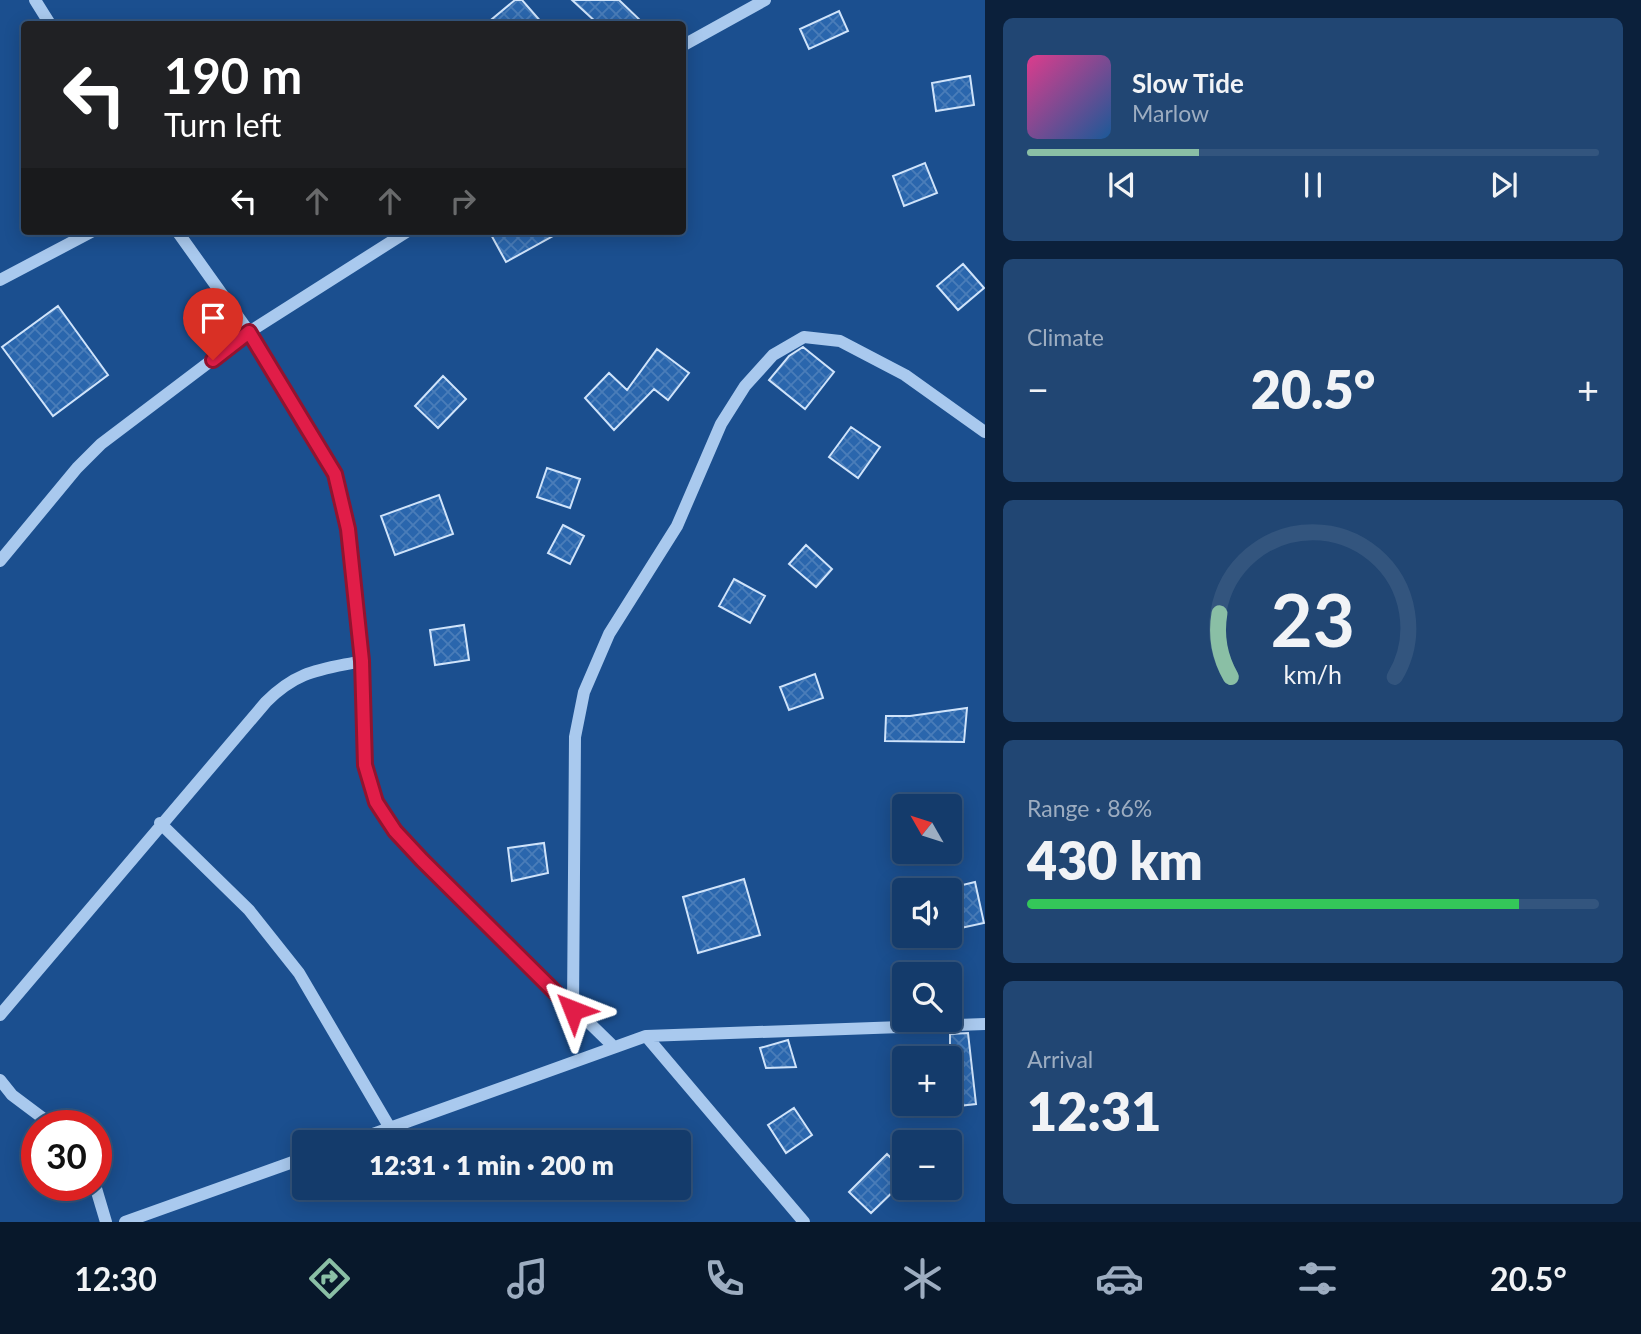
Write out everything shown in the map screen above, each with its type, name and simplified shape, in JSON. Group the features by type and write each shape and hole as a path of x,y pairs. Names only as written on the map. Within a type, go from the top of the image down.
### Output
{"street":[{"path":"35,0 48,21"},
{"path":"686,44 765,0"},
{"path":"0,280 85,235"},
{"path":"180,235 249,332 335,474 348,529 362,661 365,765 376,802 395,831 422,860 573,1010 614,1047"},
{"path":"0,561 77,468 101,444 249,332 402,235"},
{"path":"573,1010 575,737 584,692 610,635 677,526 722,424 745,386 773,355 804,337 840,341 905,376 985,432"},
{"path":"0,1015 233,738 284,684 301,674 362,661"},
{"path":"160,824 249,910 299,973 390,1128"},
{"path":"384,1130 646,1037 985,1024"},
{"path":"646,1037 804,1222"},
{"path":"0,1080 12,1095 32,1110"},
{"path":"125,1222 292,1162"},
{"path":"100,1201 106,1222"}],"building":[{"path":"515,0 522,0 540,21 490,21"},
{"path":"572,0 619,0 641,21 595,21"},
{"path":"839,11 848,31 809,49 800,29"},
{"path":"970,76 974,105 936,111 932,83"},
{"path":"925,163 937,193 904,206 893,176"},
{"path":"491,235 555,235 506,262"},
{"path":"963,264 984,288 958,310 937,286"},
{"path":"58,306 108,375 53,416 2,347"},
{"path":"803,347 834,372 805,409 769,380 789,356"},
{"path":"657,349 689,373 668,400 654,389 614,430 585,398 609,373 627,390"},
{"path":"443,376 466,399 438,428 415,406"},
{"path":"851,427 880,447 858,478 829,457"},
{"path":"547,468 580,479 570,508 537,497"},
{"path":"439,495 453,534 395,555 381,516"},
{"path":"563,525 584,536 570,564 548,553"},
{"path":"806,545 832,569 816,587 789,564"},
{"path":"734,579 765,596 750,623 719,606"},
{"path":"464,625 469,660 435,665 430,630"},
{"path":"815,674 823,698 789,710 780,687"},
{"path":"967,708 964,742 885,741 886,716 910,716"},
{"path":"544,843 548,873 512,881 508,848"},
{"path":"744,879 760,935 698,953 683,897"},
{"path":"975,882 984,923 962,928 962,885"},
{"path":"968,1033 976,1104 962,1106 962,1046 950,1046 950,1034"},
{"path":"788,1040 796,1067 766,1068 760,1048"},
{"path":"794,1108 812,1135 786,1153 768,1125"},
{"path":"887,1154 892,1159 892,1193 871,1213 849,1192"}],"route":[{"path":"213,360 249,332 335,474 348,529 362,661 365,765 376,802 395,831 422,860 573,1010"}]}
